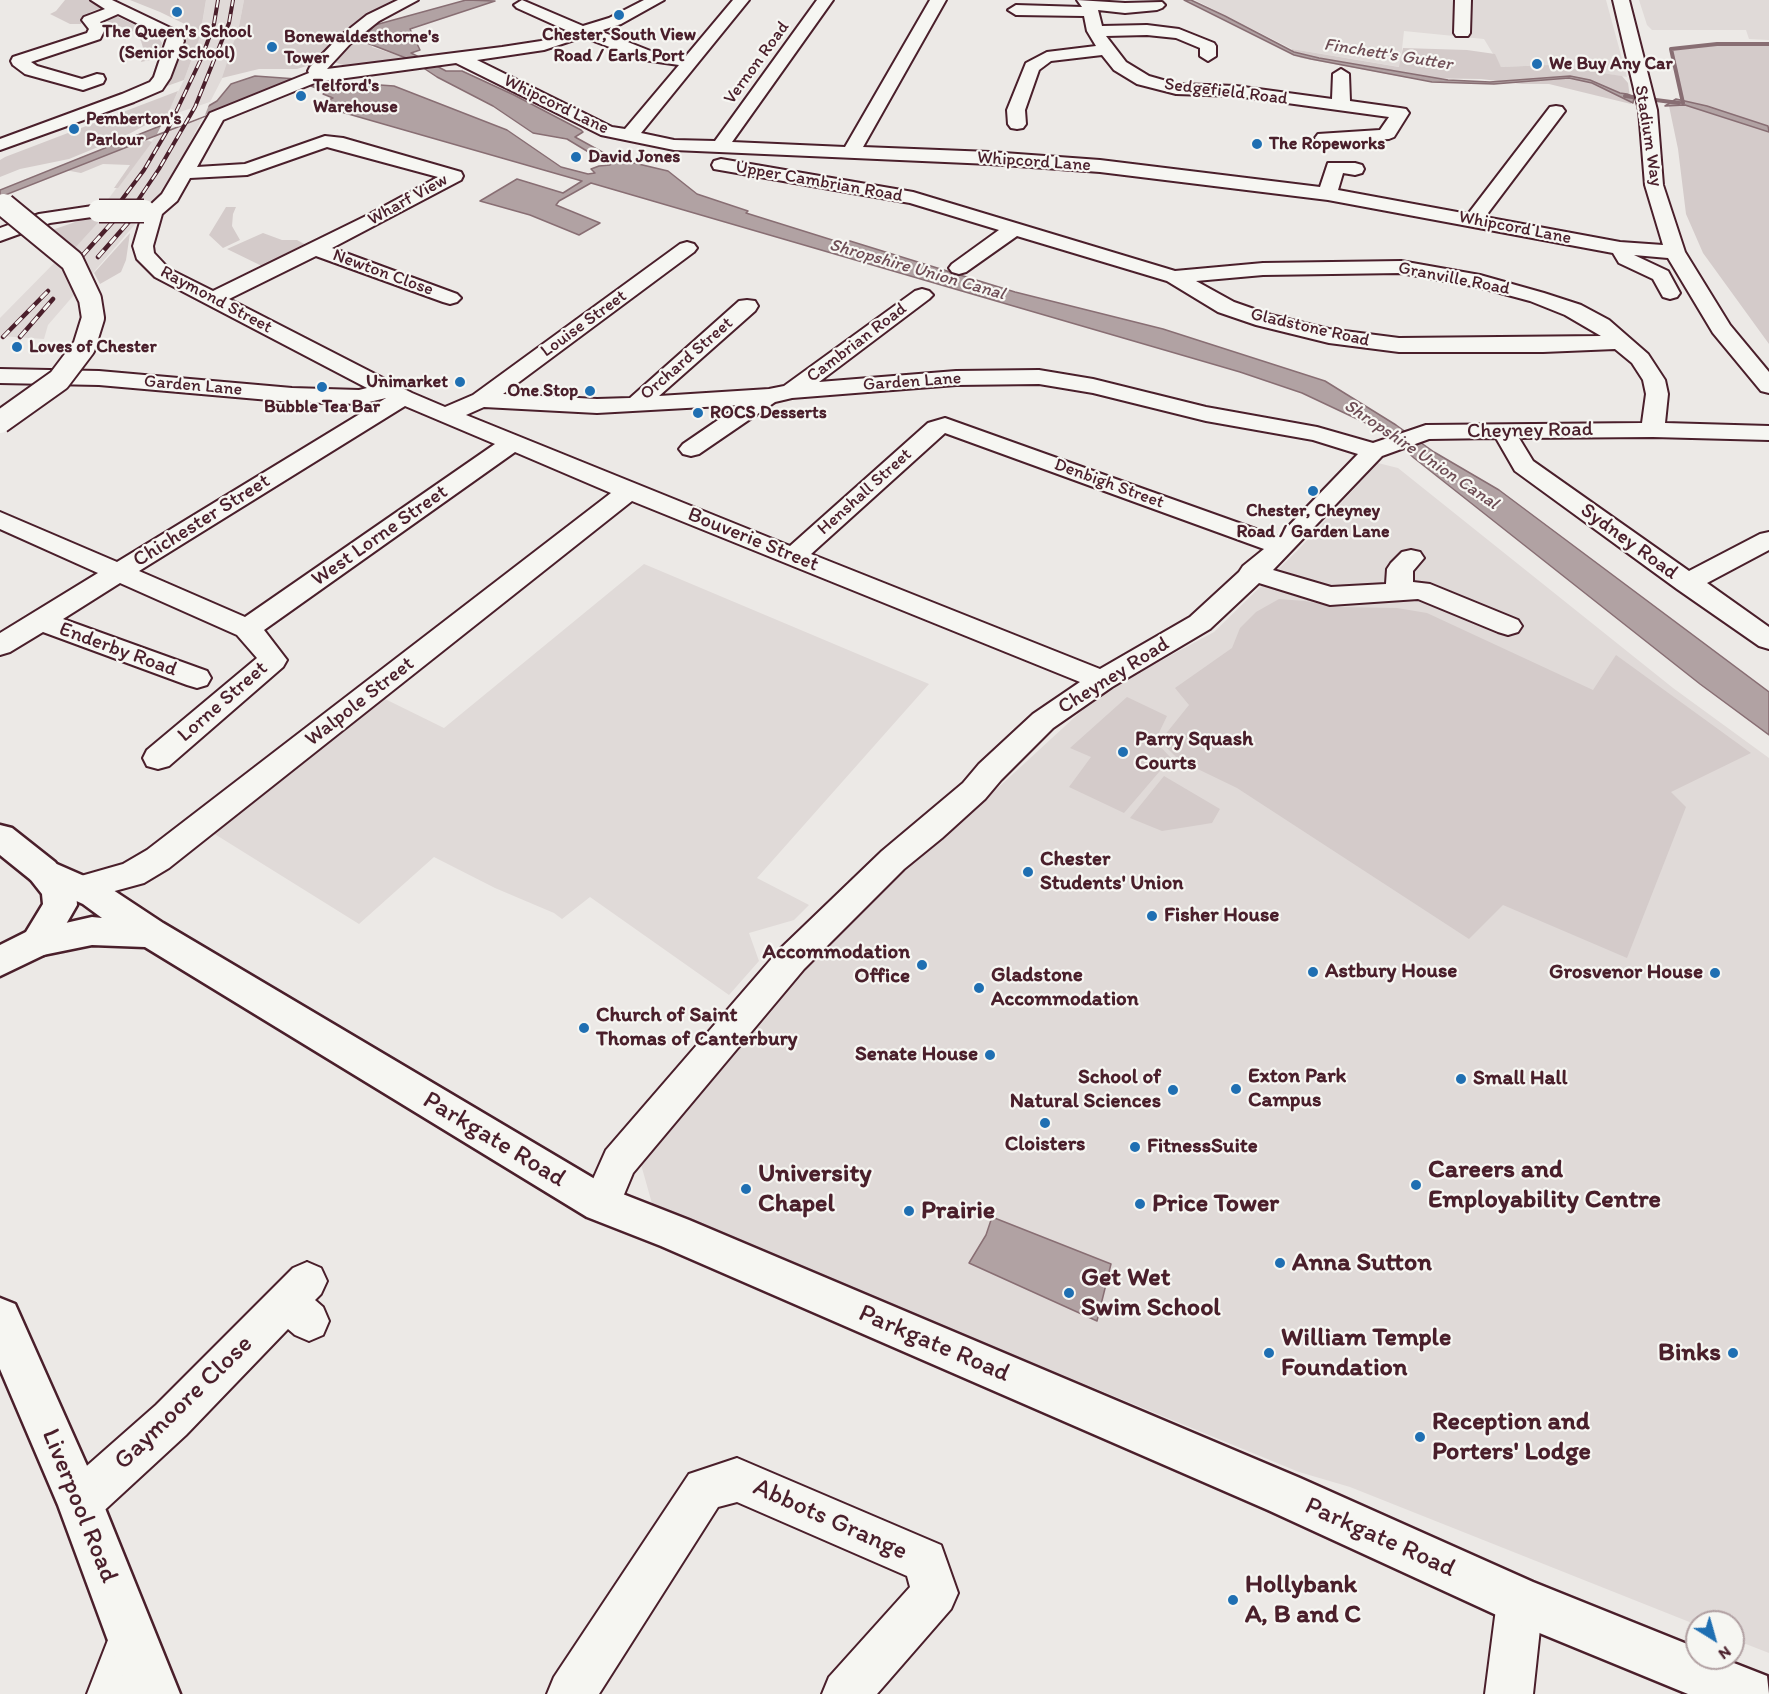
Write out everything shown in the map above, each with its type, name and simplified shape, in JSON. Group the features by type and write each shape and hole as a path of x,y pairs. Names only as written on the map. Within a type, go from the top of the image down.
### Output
{"main road":[{"path":"0,202 72,261 90,299 93,318 84,347 59,380 0,422"},
{"path":"0,226 41,256 71,298 74,312 73,329 63,351 33,382 0,405"},
{"path":"0,837 43,872 59,890 60,905 38,942"},
{"name":"Parkgate Road","path":"43,872 95,895 151,933 601,1204 686,1237 1273,1489 1520,1600 1749,1694"},
{"name":"Parkgate Road","path":"0,962 38,942 92,931 151,933"},
{"name":"Liverpool Road","path":"0,1319 81,1502 131,1638 155,1694"}],"street":[{"path":"0,145 129,98 156,86 162,78 176,41 175,36 99,0"},
{"path":"315,77 318,69 344,41 372,18 410,0"},
{"name":"Raymond Street","path":"395,394 309,347 211,300 162,273 147,261 143,246 149,212 170,197 216,117 315,77 544,45 586,32 656,0"},
{"path":"626,137 741,0"},
{"name":"Vernon Road","path":"719,148 825,0"},
{"path":"850,154 938,0"},
{"path":"1462,33 1464,0"},
{"name":"Stadium Way","path":"1620,0 1648,110 1654,185 1675,252 1721,328 1769,386"},
{"path":"522,5 650,57 691,62"},
{"path":"1024,12 1088,6 1125,8 1156,5"},
{"name":"Sedgefield Road","path":"1088,6 1095,31 1106,50 1129,74 1175,97 1236,91 1299,101 1341,103 1400,113 1388,133 1383,135 1334,136"},
{"path":"83,85 31,70 19,61 94,36 97,29 90,20 118,9"},
{"path":"1095,31 1163,31 1189,38 1213,51"},
{"path":"1022,120 1016,110 1032,67 1042,55 1106,50"},
{"name":"Whipcord Lane","path":"460,58 584,120 626,137 674,145 990,158 1100,166 1329,194 1620,248 1675,252"},
{"path":"1335,79 1341,103"},
{"path":"1473,220 1556,111"},
{"path":"0,130 18,139"},
{"name":"Upper Cambrian Road","path":"626,137 636,147 667,155 914,198 1014,229"},
{"name":"Wharf View","path":"184,173 248,169 325,141 337,142 454,176 316,249 211,300"},
{"path":"1329,194 1326,165 1355,170"},
{"path":"0,235 46,218 99,212 149,212"},
{"path":"959,268 1014,229"},
{"name":"Gladstone Road","path":"1014,229 1174,277 1226,307 1264,320 1363,342 1399,345 1621,342"},
{"name":"Louise Street","path":"480,400 687,248"},
{"name":"Whipcord Lane","path":"1620,248 1626,258 1661,275 1670,293"},
{"name":"Newton Close","path":"316,249 450,298"},
{"name":"Granville Road","path":"1174,277 1263,269 1401,267 1480,280 1537,297 1573,310 1601,325 1640,359 1654,380 1657,394 1653,430"},
{"name":"Cambrian Road","path":"792,392 922,295"},
{"name":"Orchard Street","path":"635,405 743,310 711,307"},
{"name":"Garden Lane","path":"0,376 99,378 292,395 361,397 395,394"},
{"name":"Garden Lane","path":"446,415 480,400 597,406 635,405 769,396 956,378 1039,377 1093,386 1206,414 1308,433 1378,450"},
{"name":"Bouverie Street","path":"395,394 629,491 1102,680"},
{"name":"Chichester Street","path":"0,645 382,408 395,394"},
{"path":"691,448 769,396"},
{"name":"Denbigh Street","path":"936,428 945,425 959,428 1282,547"},
{"name":"Henshall Street","path":"793,556 936,428"},
{"name":"Cheyney Road","path":"601,1204 619,1162 792,959 893,860 932,830 1043,721 1102,680 1200,623 1252,572 1282,547 1378,450 1426,432 1653,430 1769,433"},
{"name":"Sydney Road","path":"1503,431 1524,466 1769,640"},
{"name":"West Lorne Street","path":"247,629 513,443"},
{"name":"Walpole Street","path":"78,889 133,874 158,859 629,491"},
{"name":"Lorne Street","path":"0,520 247,629 273,660 158,758"},
{"path":"1686,583 1769,540"},
{"path":"1399,590 1400,569 1411,558"},
{"path":"1252,572 1330,596 1421,590 1508,626"},
{"name":"Enderby Road","path":"40,621 197,678"},
{"name":"Gaymoore Close","path":"81,1502 301,1301"},
{"name":"Abbots Grange","path":"570,1694 704,1489 737,1479 925,1561 935,1593 846,1694"},
{"path":"1509,1694 1520,1600"},
{"path":"111,1694 131,1638"}],"shaded area":[{"path":"65,0 95,0 107,6 90,12 81,24 70,24 50,14 56,11"},
{"name":"The Queen's School (Senior School)","path":"130,0 206,0 201,30 195,29"},
{"path":"206,0 244,0 225,73 210,102 165,117 184,80 200,37"},
{"path":"244,0 404,0 361,25 313,64 297,69 259,69 222,78 239,26"},
{"path":"1195,0 1606,0 1627,77 1549,65 1501,67 1484,39 1404,31 1400,67 1292,49"},
{"path":"1639,0 1769,0 1769,40 1749,39 1746,30 1652,30 1647,25"},
{"path":"116,16 157,35 162,43 159,58 141,62 144,51 141,41 132,31 106,21"},
{"path":"374,24 369,32 372,47 406,58 346,66 334,62"},
{"path":"187,32 200,37 184,80 167,86"},
{"path":"1752,43 1769,44 1769,344 1703,253 1686,214 1678,149 1669,106 1683,103 1671,49"},
{"path":"1403,48 1467,50 1495,54 1501,67 1549,65 1622,76 1628,83 1631,104 1549,84 1522,84 1481,79 1408,78 1301,58 1291,54 1292,49 1399,67"},
{"path":"178,91 168,113 127,135 69,159 20,169 0,177 0,160 5,157"},
{"path":"203,117 182,158 155,200 150,204 103,206 157,134"},
{"path":"144,139 152,142 118,188 114,188 130,165 103,164 81,173 65,170"},
{"path":"226,207 236,207 232,226 240,240 223,248 209,235"},
{"path":"104,216 73,250 52,230 84,219"},
{"path":"94,217 137,222 48,325 44,339 0,336 0,318 62,255"},
{"path":"130,233 126,260 121,272 100,284 94,273"},
{"path":"263,233 282,240 297,240 306,245 305,248 266,268 227,249"},
{"name":"Exton Park Campus","path":"1378,463 1398,468 1673,688 1769,758 1769,1653 1745,1644 1745,1610 1685,1610 1685,1620 1350,1487 1299,1472 653,1207 640,1161 767,1017 826,944 905,864 965,818 1101,693 1214,632 1297,551"},
{"path":"644,564 929,684 757,878 809,905 794,920 749,933 759,961 729,995 590,897 562,919 554,913 495,888 434,857 359,924 213,833 385,699 444,728"},
{"path":"1279,599 1337,607 1397,608 1427,613 1593,690 1616,655 1751,753 1671,792 1686,807 1627,958 1503,905 1469,939 1237,788 1179,760 1160,741 1189,705 1175,688 1232,648 1240,628 1256,612"},
{"name":"Parry Squash Courts","path":"1127,697 1167,716 1155,741 1171,758 1124,813 1069,787 1091,757 1070,748"},
{"path":"1164,776 1220,809 1212,823 1162,831 1130,818"}],"water":[{"path":"466,0 495,1 410,29 420,50 411,53 419,57 406,58 367,43 369,32 375,25"},
{"path":"1184,0 1191,0 1225,16 1294,52 1319,58 1448,80 1490,82 1570,76 1590,80 1634,97 1633,103 1592,83 1569,78 1494,84 1432,82 1311,59 1294,55"},
{"name":"Shropshire Union Canal","path":"431,63 446,71 462,71 514,95 581,130 583,132 575,137 613,158 668,171 697,194 748,211 746,213 845,244 850,241 1015,292 1163,329 1325,381 1396,425 1434,452 1499,490 1769,692 1769,735 1700,684 1414,458 1390,436 1302,393 1240,372 591,183 556,205 600,223 579,235 530,215 480,201 517,179 563,193 582,181 317,105 333,98 323,94 326,92 306,84 282,86 0,197 0,190 205,108 217,101 231,84 255,76 394,86 507,130 561,167 588,174 595,173 591,169 610,165 567,139 533,133 493,106 419,65"},
{"path":"1676,99 1707,106 1768,126 1769,132 1685,105 1665,106"},
{"name":"Get Wet Swim School","path":"992,1217 1111,1264 1097,1321 969,1263 986,1235"}],"pier":[{"path":"282,86 157,134 163,122 210,102 205,115"}],"waterway":[{"path":"1683,103 1671,49 1717,44 1769,44"},
{"name":"Finchett's Gutter","path":"1625,96 1679,103"}],"railway":[{"path":"117,206 144,170 167,131 202,57 214,24 218,0"},
{"path":"134,206 159,169 195,107 229,23 233,0"},
{"path":"82,256 118,216"},
{"path":"98,257 133,217"},
{"path":"3,337 48,291"},
{"path":"20,337 53,299"}],"place":[{"name":"The Queen's School (Senior School)","path":"177,12"},
{"name":"Chester, South View Road / Earls Port","path":"619,15"},
{"name":"Bonewaldesthorne's Tower","path":"272,47"},
{"name":"We Buy Any Car","path":"1537,64"},
{"name":"Telford's Warehouse","path":"301,96"},
{"name":"Pemberton's Parlour","path":"74,129"},
{"name":"The Ropeworks","path":"1257,144"},
{"name":"David Jones","path":"576,157"},
{"name":"Loves of Chester","path":"17,347"},
{"name":"Unimarket","path":"460,382"},
{"name":"Bubble Tea Bar","path":"322,387"},
{"name":"One Stop","path":"590,391"},
{"name":"ROCS Desserts","path":"698,413"},
{"name":"Chester, Cheyney Road / Garden Lane","path":"1313,491"},
{"name":"Parry Squash Courts","path":"1123,752"},
{"name":"Chester Students' Union","path":"1028,872"},
{"name":"Fisher House","path":"1152,916"},
{"name":"Accommodation Office","path":"922,965"},
{"name":"Astbury House","path":"1313,972"},
{"name":"Grosvenor House","path":"1715,973"},
{"name":"Gladstone Accommodation","path":"979,988"},
{"name":"Church of Saint Thomas of Canterbury","path":"584,1028"},
{"name":"Senate House","path":"990,1055"},
{"name":"Small Hall","path":"1461,1079"},
{"name":"Exton Park Campus","path":"1236,1089"},
{"name":"School of Natural Sciences","path":"1173,1090"},
{"name":"Cloisters","path":"1045,1123"},
{"name":"FitnessSuite","path":"1135,1147"},
{"name":"Careers and Employability Centre","path":"1416,1185"},
{"name":"University Chapel","path":"746,1189"},
{"name":"Price Tower","path":"1140,1204"},
{"name":"Prairie","path":"909,1211"},
{"name":"Anna Sutton","path":"1280,1263"},
{"name":"Get Wet Swim School","path":"1069,1293"},
{"name":"William Temple Foundation","path":"1269,1353"},
{"name":"Binks","path":"1733,1353"},
{"name":"Reception and Porters' Lodge","path":"1420,1437"},
{"name":"Hollybank A, B and C","path":"1233,1600"}]}
